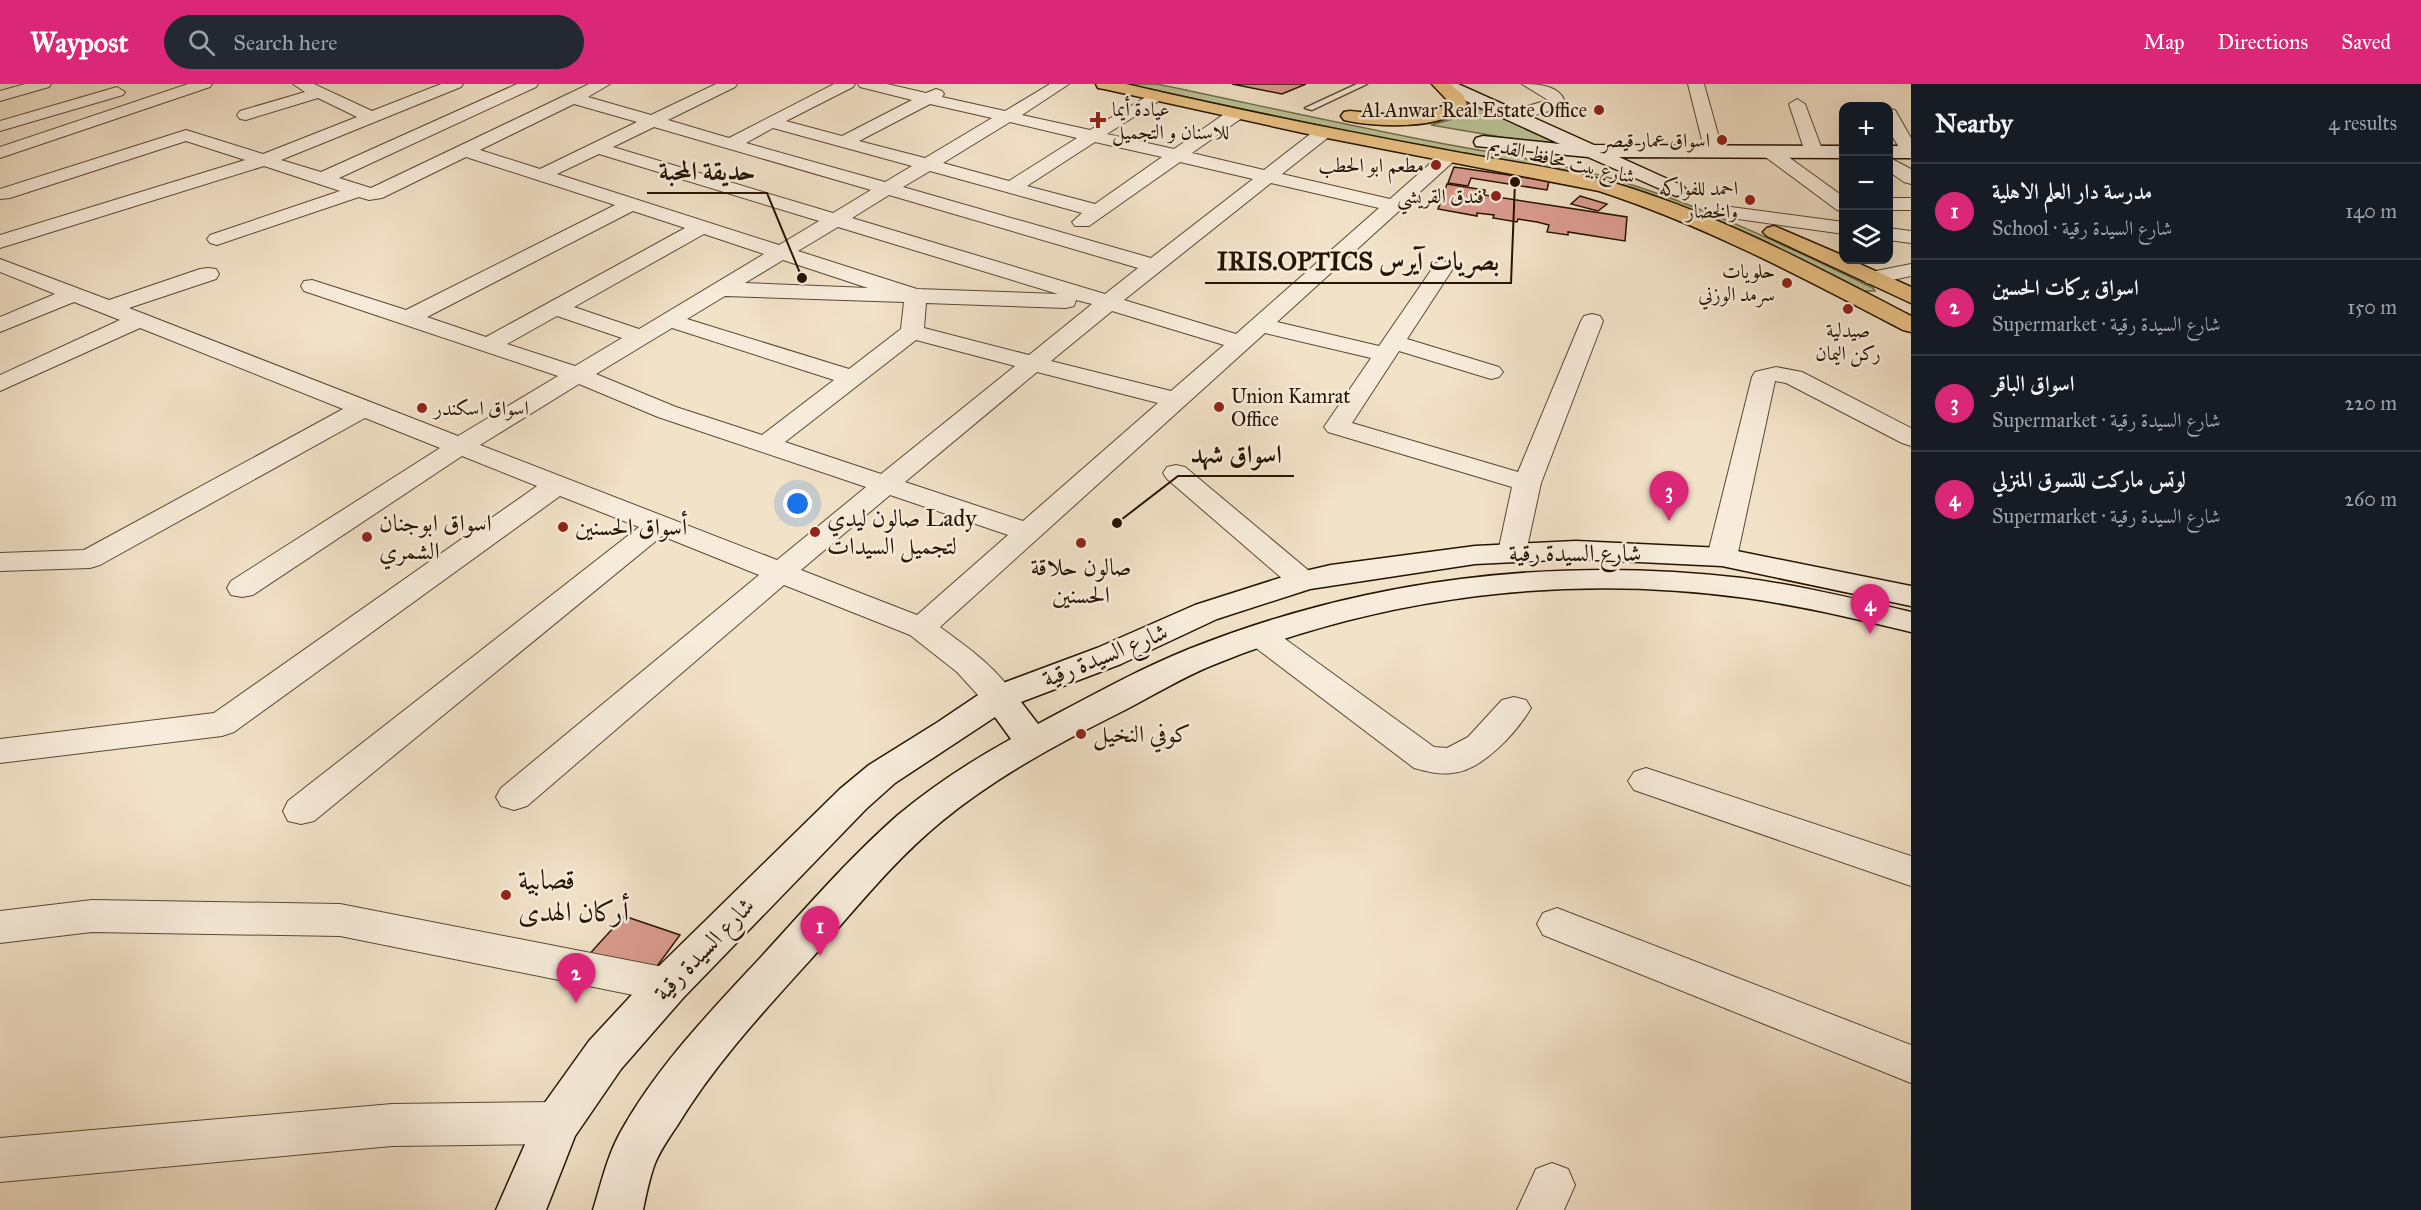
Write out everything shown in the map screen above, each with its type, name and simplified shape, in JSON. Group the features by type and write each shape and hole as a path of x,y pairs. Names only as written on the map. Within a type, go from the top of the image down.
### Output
{"main road":[{"name":"شارع بيت محافظ القديم","path":"1104,84 1324,132 1454,147 1639,198 1704,223 1911,324"},
{"path":"1350,116 1406,118 1443,113 1458,104 1458,99 1442,84"},
{"path":"1442,84 1676,190"},
{"path":"1287,103 1438,134"},
{"path":"1499,109 1611,144 1661,152"},
{"name":"شارع بيت محافظ القديم","path":"1454,147 1483,142 1590,165 1676,190 1911,296"},
{"path":"1483,142 1541,150 1592,152 1839,152"},
{"path":"1644,176 1634,167 1635,160 1644,155 1661,152"},
{"path":"1893,152 1910,152"},
{"path":"1851,294 1874,300 1888,300 1897,294 1881,282"},
{"path":"1911,309 1903,314 1911,324"},
{"name":"شارع السيدة رقية","path":"521,1210 556,1123 605,1055 668,985 815,835 874,780 999,697 1109,656 1206,612 1303,581 1440,559 1512,552 1617,551 1722,557 1911,596"},
{"name":"شارع السيدة رقية","path":"618,1210 633,1156 668,1096 721,1030 866,872 927,813 980,772 1198,658 1259,635 1388,600 1525,582 1586,579 1689,582 1746,588 1830,603 1911,622"},
{"path":"999,697 1034,743"}],"street":[{"path":"0,96 43,84"},
{"path":"0,153 204,84"},
{"path":"301,84 371,117"},
{"path":"0,242 264,160 455,84"},
{"path":"322,179 530,84"},
{"path":"541,175 729,84"},
{"path":"730,144 847,84"},
{"path":"866,84 1392,205"},
{"path":"845,141 956,84"},
{"path":"242,588 460,446 1061,84"},
{"path":"1517,115 1557,103 1556,98 1530,84"},
{"path":"1696,84 1714,152"},
{"path":"0,126 132,87"},
{"path":"3,194 186,135 359,191 375,194 581,89 652,121 1155,266"},
{"path":"246,115 319,93"},
{"path":"1012,187 1156,96"},
{"path":"1797,104 1814,152"},
{"path":"1059,238 1236,114"},
{"path":"1893,121 1910,152"},
{"path":"771,122 1098,211"},
{"path":"514,796 778,573 1109,303 1324,132"},
{"path":"921,628 1454,147"},
{"path":"598,148 1239,342"},
{"path":"463,150 916,296"},
{"path":"1770,152 1839,202"},
{"path":"1893,165 1911,178"},
{"path":"217,238 359,191"},
{"path":"408,318 632,204"},
{"path":"1893,204 1911,204"},
{"path":"1731,213 1839,227"},
{"path":"488,345 702,227"},
{"path":"1893,235 1911,237"},
{"path":"1443,267 1337,427 1527,483"},
{"path":"3,268 921,628 968,664 999,697"},
{"path":"1881,282 1911,270"},
{"path":"107,308 208,274"},
{"path":"312,286 578,375 667,412 1028,532"},
{"path":"720,289 1109,303"},
{"path":"0,325 74,294"},
{"path":"765,445 912,332 916,296"},
{"path":"555,308 641,337"},
{"path":"0,384 139,320"},
{"path":"669,320 852,378"},
{"path":"1512,552 1527,483 1592,321"},
{"path":"1259,324 1389,348 1491,372"},
{"path":"912,332 1175,400"},
{"path":"1722,557 1764,377 1776,374 1793,377 1911,438"},
{"path":"0,562 90,559 364,408"},
{"path":"1176,473 1303,581"},
{"path":"0,750 222,724 557,485"},
{"path":"301,811 658,525"},
{"path":"1259,635 1426,759 1452,761 1480,746 1514,708"},
{"path":"1646,781 1911,871"},
{"path":"0,927 92,916 340,920 668,985"},
{"path":"1557,924 1911,1064"},
{"path":"0,1160 393,1125 556,1123"}],"lane":[{"path":"1309,108 1363,84"}],"green space":[{"path":"1126,84 1157,84 1382,132 1537,161 1610,178 1743,227 1841,272 1875,291 1862,291 1689,211 1407,144"},
{"path":"1473,106 1563,144 1554,146 1431,125 1463,116"}],"building":[{"path":"1232,84 1306,84 1282,94"},
{"path":"1454,167 1549,181 1547,190 1471,178 1468,186 1448,183"},
{"path":"1447,184 1485,190 1484,195 1627,217 1625,241 1568,232 1568,235 1547,232 1549,225 1537,222 1518,219 1517,222 1493,218 1494,215 1477,213 1477,216 1438,209"},
{"path":"1580,196 1607,204 1598,211 1571,204"},
{"path":"624,916 680,935 652,973 584,960"}],"place":[{"name":"Al Anwar Real Estate Office","path":"1599,110"},
{"name":"عيادة أيما للاسنان و التجميل","path":"1098,120"},
{"name":"اسواق عمار قيصر","path":"1722,140"},
{"name":"مطعم ابو الحطب","path":"1436,165"},
{"name":"IRIS.OPTICS بصريات آيرس","path":"1515,182"},
{"name":"فندق القريشي","path":"1496,196"},
{"name":"احمد للفواكه والخضار","path":"1750,200"},
{"name":"حديقة المحبة","path":"802,278"},
{"name":"حلويات سرمد الوزني","path":"1787,283"},
{"name":"صيدلية ركن اليمان","path":"1848,309"},
{"name":"Union Kamrat Office","path":"1219,407"},
{"name":"اسواق اسكندر","path":"422,408"},
{"name":"اسواق الباقر","path":"1669,521"},
{"name":"اسواق شهد","path":"1117,523"},
{"name":"أسواق الحسنين","path":"563,527"},
{"name":"صالون ليدي Lady لتجميل السيدات","path":"815,532"},
{"name":"اسواق ابوجنان الشمري","path":"367,537"},
{"name":"صالون حلاقة الحسنين","path":"1081,543"},
{"name":"لوتس ماركت للتسوق المنزلي","path":"1870,634"},
{"name":"كوفي النخيل","path":"1081,734"},
{"name":"قصابية أركان الهدى","path":"506,895"},
{"name":"مدرسة دار العلم الاهلية","path":"820,956"},
{"name":"اسواق بركات الحسين","path":"576,1003"}]}
